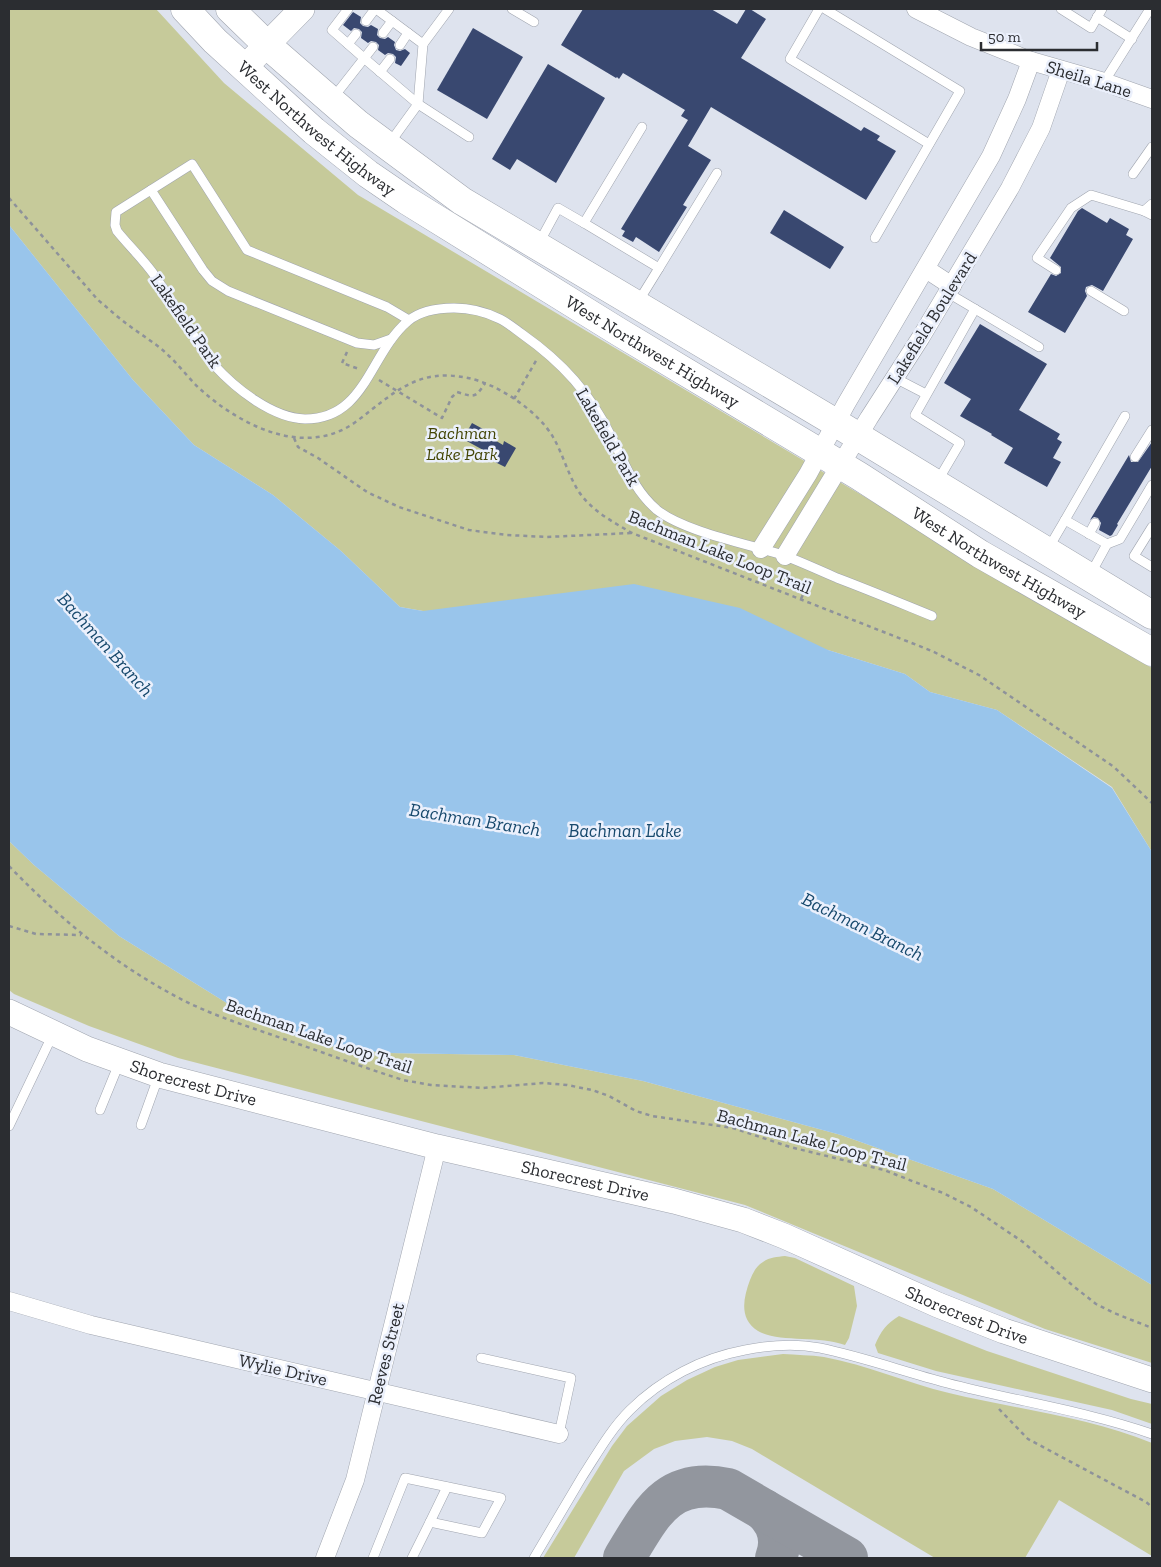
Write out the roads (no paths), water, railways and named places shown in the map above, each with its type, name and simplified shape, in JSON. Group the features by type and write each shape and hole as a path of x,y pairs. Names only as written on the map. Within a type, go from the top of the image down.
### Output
{"main road":[{"name":"West Northwest Highway","path":"185,9 215,41 314,131 368,174 406,200 610,327 830,458 980,554 1152,652"},
{"name":"West Northwest Highway","path":"230,9 267,45 331,100 388,147 462,201 847,430 1152,615"},
{"path":"406,200 458,222 514,250 530,250 538,247"},
{"path":"980,554 1002,550 1050,577 1078,582 1089,577"}],"street":[{"name":"Sheila Lane","path":"916,9 971,37 1031,61 1104,82 1152,99"},
{"path":"244,68 267,45 294,13"},
{"name":"Lakefield Boulevard","path":"761,549 830,458 847,430 926,269 990,156 1017,99 1031,61"},
{"name":"Lakefield Boulevard","path":"785,556 830,458 847,430 895,378 950,290 1025,161 1042,128 1062,70"},
{"path":"926,269 950,290"},
{"name":"Shorecrest Drive","path":"9,1012 53,1034 159,1075 437,1147 674,1201 743,1220 793,1240 938,1305 1022,1337 1152,1380"},
{"name":"Reeves Street","path":"325,1558 355,1480 437,1147"},
{"name":"Wylie Drive","path":"9,1301 91,1325 559,1434"}],"lane":[{"path":"348,9 332,30 418,104 469,137"},
{"path":"366,21 375,9 422,44"},
{"path":"388,147 418,104 422,44 449,9"},
{"path":"512,9 534,22"},
{"path":"819,9 790,59 930,144"},
{"path":"825,9 960,91 875,238"},
{"path":"1061,9 1091,28 1102,9"},
{"path":"1104,82 1150,9"},
{"path":"1097,18 1132,39"},
{"path":"383,33 392,21"},
{"path":"400,45 408,33"},
{"path":"348,44 356,34"},
{"path":"331,100 373,47"},
{"path":"380,72 390,59"},
{"path":"584,223 642,127"},
{"path":"1133,174 1152,147"},
{"path":"391,339 374,345 357,343 228,291 212,281 203,270 151,190 192,164 247,250 387,307 409,320"},
{"path":"636,306 717,173"},
{"name":"Lakefield Park","path":"151,190 116,212 114,225 117,231 152,273 213,364 249,396 273,411 298,418 322,418 333,414 342,409 357,393 391,339 409,320 421,314 444,308 482,311 501,319 543,349 567,370 590,399 612,438 626,471 638,490 658,511 698,530 785,556 932,616"},
{"path":"1056,270 1037,258 1071,208 1091,195 1148,213 1152,204"},
{"path":"538,247 558,208 659,268"},
{"path":"950,290 975,309 1039,347"},
{"path":"1091,291 1124,311"},
{"path":"936,484 960,443 915,415 975,309"},
{"path":"895,378 926,394"},
{"path":"1046,551 1125,416"},
{"path":"1135,457 1152,430"},
{"path":"1089,577 1107,544 1120,539 1152,485"},
{"path":"1065,520 1107,544"},
{"path":"1089,534 1095,523"},
{"path":"1152,527 1134,556 1152,567"},
{"path":"9,1126 53,1034"},
{"path":"100,1110 120,1061"},
{"path":"141,1125 159,1075"},
{"path":"534,1558 606,1438 630,1410 677,1374 709,1360 735,1352 765,1346 791,1345 819,1348 1152,1434"},
{"path":"481,1358 571,1378 559,1434"},
{"path":"373,1558 406,1478 502,1498 482,1533 430,1522"},
{"path":"412,1558 447,1487"}],"water":[{"name":"Bachman Lake","path":"9,225 133,380 194,445 273,495 341,551 400,607 423,611 634,584 740,608 828,650 905,674 930,692 997,710 1112,788 1152,852 1152,1285 993,1189 841,1135 643,1081 514,1055 388,1053 339,1048 286,1033 238,1010 119,936 34,865 9,841"}],"park label":[{"name":"Bachman Lake Park","path":"462,443"}],"water label":[{"name":"Bachman Branch","path":"106,644"},
{"name":"Bachman Branch","path":"475,819"},
{"name":"Bachman Branch","path":"863,926"}]}
